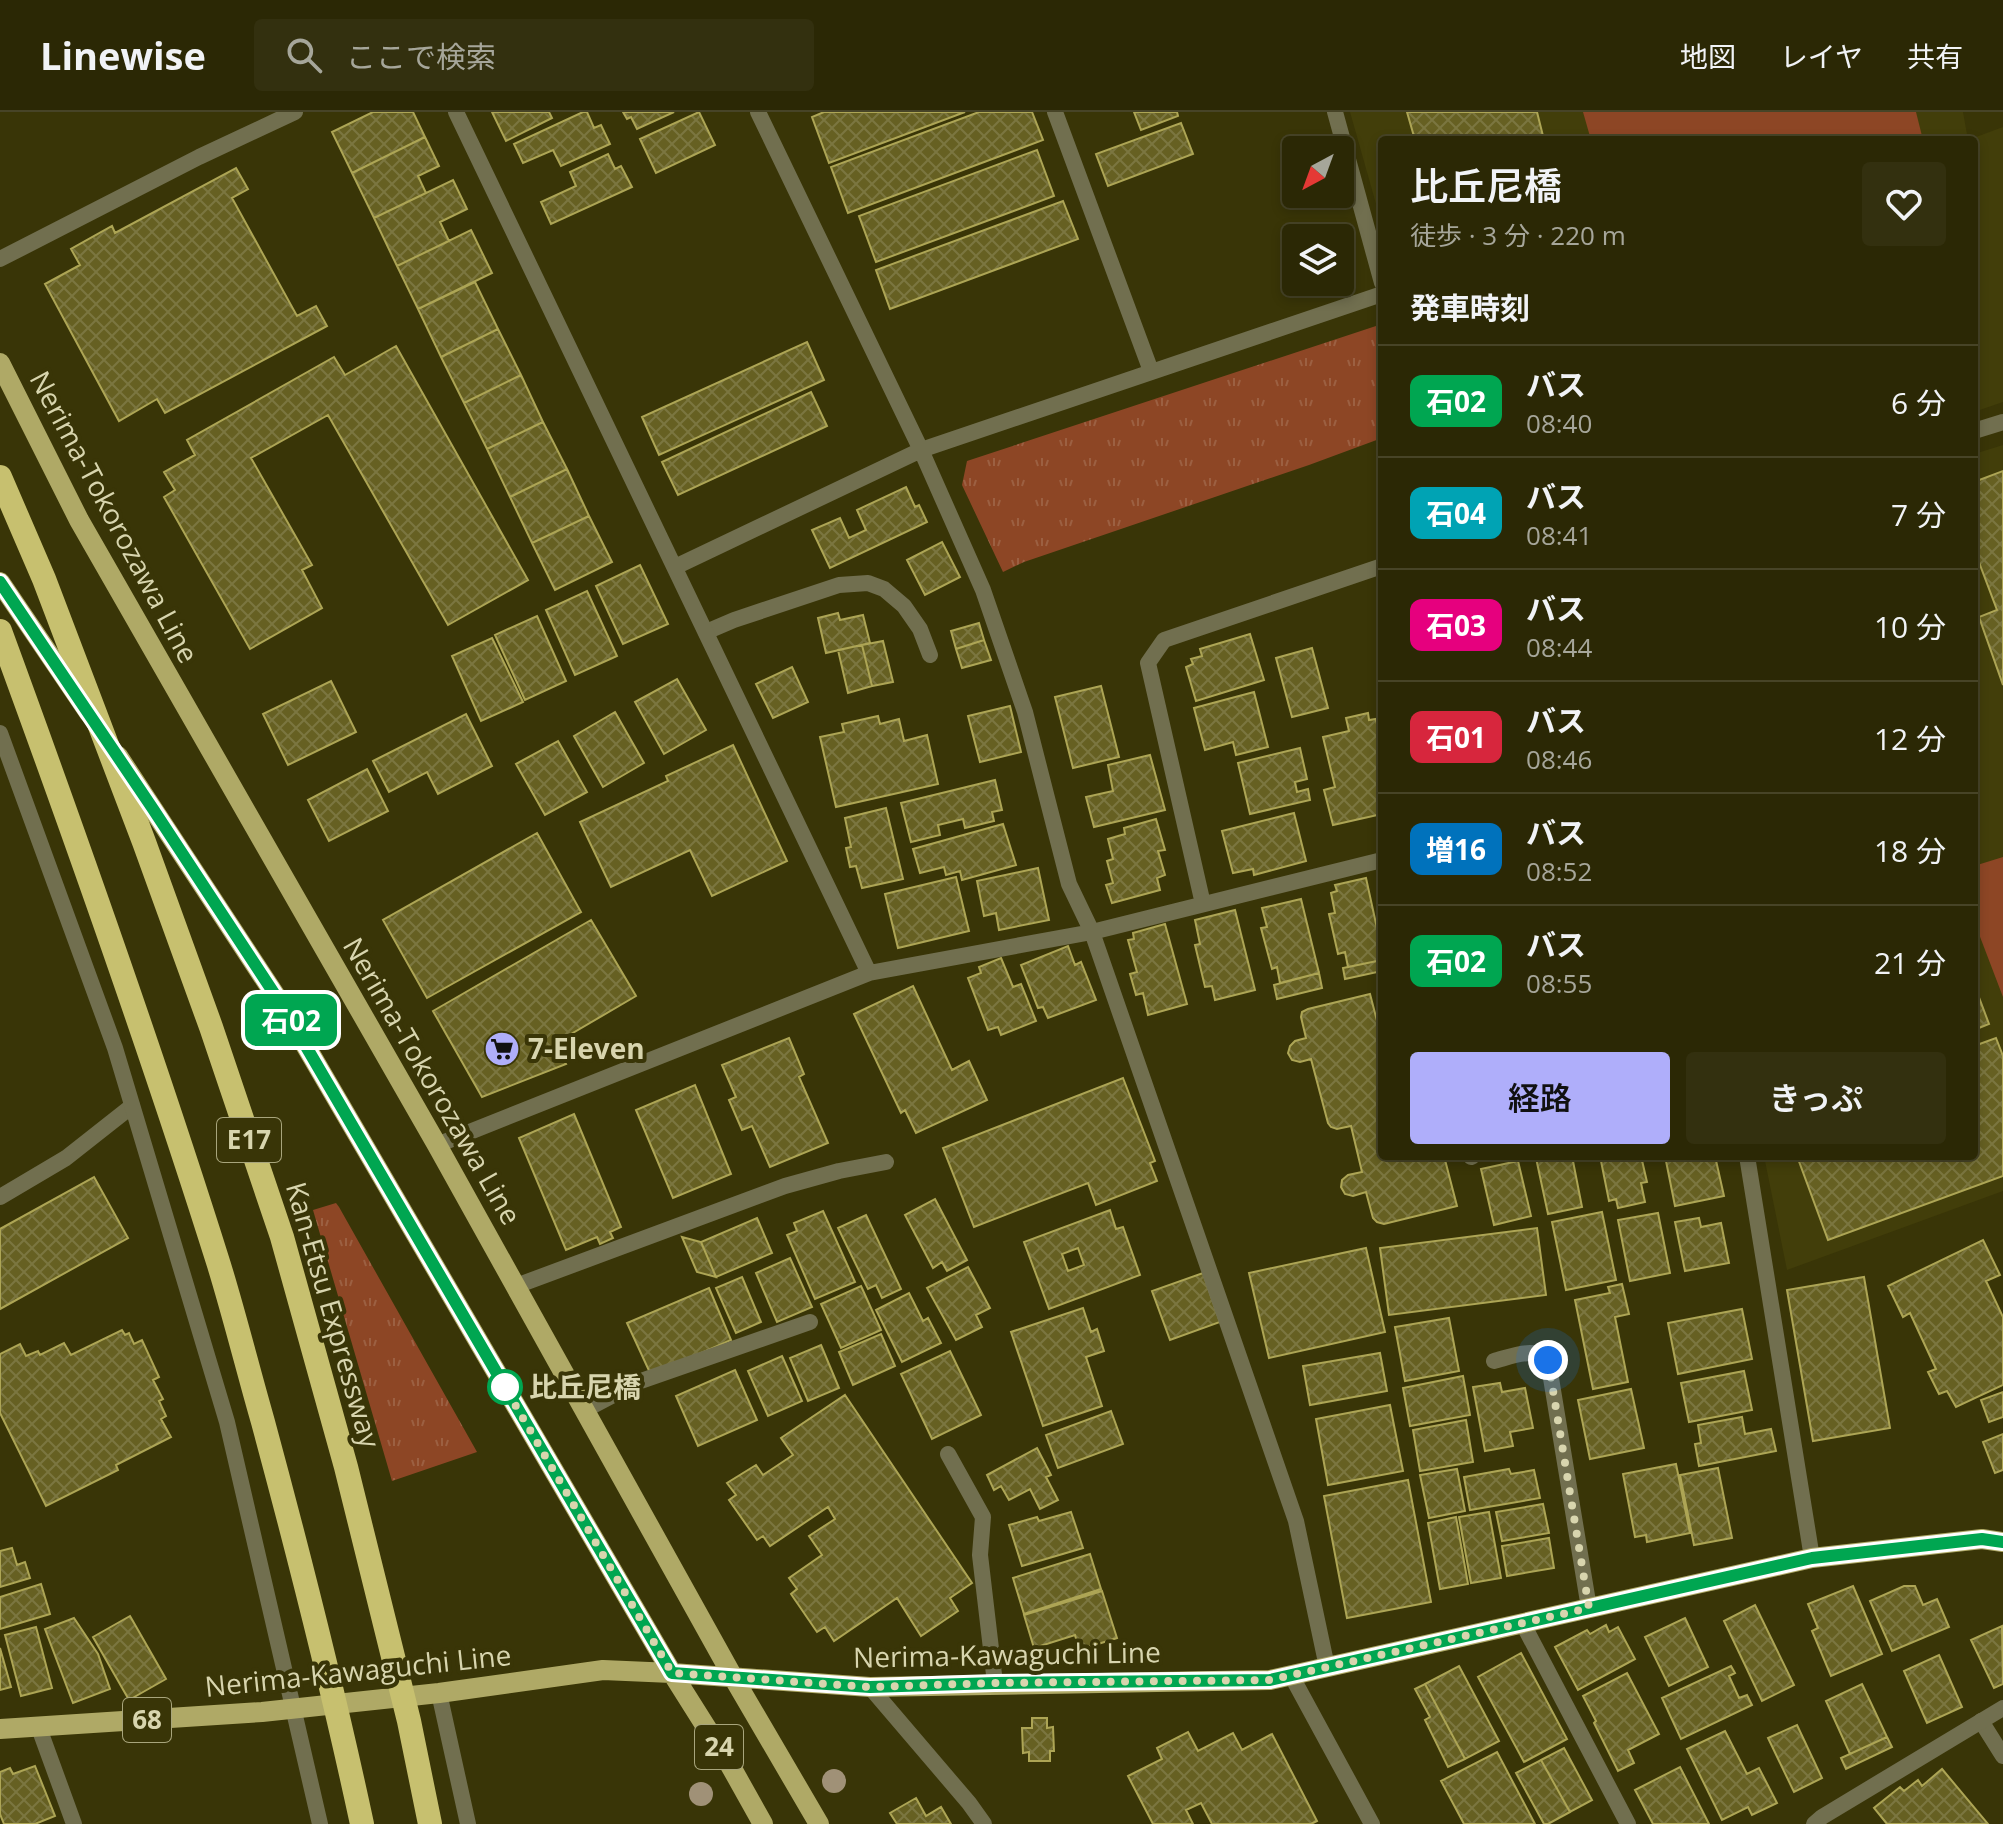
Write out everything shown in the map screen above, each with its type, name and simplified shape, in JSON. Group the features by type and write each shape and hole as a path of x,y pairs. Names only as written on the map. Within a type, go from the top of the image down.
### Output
{"highway":[{"name":"Kan-Etsu Expressway","path":"0,477 44,579 144,842 282,1237 346,1467 409,1721 430,1824"},
{"name":"E17","path":"0,631 155,1066 220,1269 278,1478 343,1734 362,1824"}],"main road":[{"name":"Nerima-Tokorozawa Line","path":"0,363 79,520 437,1145 733,1677 819,1824"},
{"name":"24","path":"0,582 283,1007 763,1824"},
{"name":"Nerima-Kawaguchi Line","path":"0,1729 294,1709 603,1670 870,1687 1270,1680 1812,1558 1982,1539 2003,1542"}],"street":[{"path":"0,259 199,157 295,112"},
{"path":"456,112 869,973"},
{"path":"758,112 921,450 983,590 1025,712 1069,884 1092,932 1296,1521 1327,1667"},
{"path":"1055,112 1151,371"},
{"path":"1335,112 1378,268"},
{"path":"675,567 921,450 1378,295"},
{"path":"1978,430 2003,422"},
{"path":"1203,904 1148,663 1164,640 1378,567"},
{"path":"706,632 839,585 868,583 884,589 904,606 920,629 930,655"},
{"path":"0,733 115,1048 227,1422 320,1824"},
{"path":"437,1145 869,973 1092,932 1378,861"},
{"path":"0,1197 66,1158 132,1106"},
{"path":"1748,1160 1812,1558"},
{"path":"516,1286 785,1186 886,1162"},
{"path":"585,1410 638,1382 810,1322"},
{"path":"1494,1361 1532,1352 1543,1354 1548,1360 1589,1608"},
{"path":"948,1454 983,1517 980,1555 995,1683"},
{"path":"1523,1624 1628,1824"},
{"path":"1291,1675 1372,1824"},
{"path":"870,1687 984,1824"},
{"path":"439,1693 468,1824"},
{"path":"1814,1824 2003,1708"},
{"path":"1981,1721 2003,1756"},
{"path":"39,1728 74,1824"}],"shaded area":[{"path":"1350,112 1963,112 1967,136 1378,136 1378,211"},
{"path":"2003,127 2003,402 1978,411 1978,136"},
{"path":"2003,445 2003,1191 1787,1270 1765,1160 1978,1160 1978,453"}],"green space":[{"path":"1583,112 1916,112 1922,136 1590,136"},
{"path":"1378,325 1378,439 1024,562 1003,572 962,485 967,461"},
{"path":"2003,857 2003,997 1978,931 1978,865"},
{"path":"336,1203 477,1452 392,1481 313,1210"}],"building":[{"path":"373,112 413,112 425,137 352,173 332,132"},
{"path":"492,112 549,112 552,118 506,141"},
{"path":"587,112 594,128 601,125 610,144 561,166 553,150 523,163 514,144"},
{"path":"623,112 674,112 637,129 631,117 627,119"},
{"path":"699,112 715,145 656,173 640,139"},
{"path":"824,112 965,112 829,163 812,117"},
{"path":"979,112 1032,112 1043,140 848,213 831,167"},
{"path":"1134,112 1177,112 1178,116 1141,130"},
{"path":"1407,112 1537,112 1543,136 1414,136"},
{"path":"1181,123 1193,154 1108,186 1096,154"},
{"path":"425,137 439,166 418,176 426,193 374,218 352,173"},
{"path":"1037,150 1054,196 876,262 859,216"},
{"path":"608,154 615,169 621,166 632,187 551,224 541,202 576,186 570,172"},
{"path":"236,168 248,189 232,198 297,316 316,306 327,326 165,413 157,399 119,421 45,284 80,265 71,249 112,226 115,233"},
{"path":"453,180 467,209 440,222 449,241 397,266 374,218"},
{"path":"1063,201 1078,239 890,309 876,270"},
{"path":"471,230 492,273 418,309 397,266"},
{"path":"475,282 498,329 441,357 418,309"},
{"path":"498,329 521,375 464,403 441,357"},
{"path":"807,342 824,380 659,455 642,417"},
{"path":"396,346 528,580 448,625 328,415 251,458 312,565 302,570 322,608 250,649 164,497 175,490 164,472 195,455 187,440 334,357 345,375"},
{"path":"521,375 543,422 487,449 464,403"},
{"path":"811,392 827,426 678,495 662,462"},
{"path":"543,422 567,469 510,497 487,449"},
{"path":"567,469 589,516 532,543 510,497"},
{"path":"2003,471 2003,685 1979,617 1997,610 1978,560 1978,480"},
{"path":"906,487 915,507 919,505 927,522 830,568 812,530 840,518 849,538 866,530 857,510"},
{"path":"589,516 612,562 555,590 532,543"},
{"path":"942,542 960,577 925,595 907,560"},
{"path":"640,565 668,624 623,644 596,586"},
{"path":"587,591 617,656 575,675 546,610"},
{"path":"838,613 840,620 863,615 870,643 826,653 818,618"},
{"path":"537,616 566,681 525,700 495,635"},
{"path":"979,623 984,640 956,649 951,631"},
{"path":"1250,634 1264,680 1196,701 1186,667 1193,664 1191,659 1202,656 1200,649"},
{"path":"492,638 523,702 481,721 452,656"},
{"path":"984,640 991,660 962,668 956,649"},
{"path":"883,641 893,682 872,686 862,645"},
{"path":"862,645 872,686 848,693 838,650"},
{"path":"1312,648 1328,708 1292,717 1276,658"},
{"path":"792,667 808,702 773,718 756,684"},
{"path":"677,679 706,730 664,754 635,702"},
{"path":"331,681 356,732 288,765 263,714"},
{"path":"1101,686 1119,757 1073,768 1055,697"},
{"path":"1254,692 1268,747 1236,755 1233,742 1205,750 1194,708"},
{"path":"1010,706 1021,752 980,762 968,716"},
{"path":"615,712 644,763 603,787 574,736"},
{"path":"1368,713 1369,720 1376,719 1378,815 1333,825 1324,790 1335,787 1323,737 1349,731 1346,718"},
{"path":"466,714 492,766 438,794 427,772 389,792 373,761"},
{"path":"878,716 880,724 899,719 904,741 927,735 938,784 836,807 820,737 844,732 842,724"},
{"path":"558,741 587,792 545,815 516,764"},
{"path":"733,745 787,861 712,896 690,850 611,887 580,822 668,781 666,776"},
{"path":"1300,748 1307,779 1295,782 1297,792 1308,789 1310,800 1250,814 1238,763"},
{"path":"1150,755 1165,810 1094,827 1086,797 1113,791 1108,765"},
{"path":"367,769 388,811 329,841 308,800"},
{"path":"995,780 1002,810 992,812 994,821 965,828 963,819 938,825 940,835 911,842 901,803"},
{"path":"886,808 903,879 862,888 856,866 850,867 846,848 851,847 845,818"},
{"path":"1294,813 1306,861 1254,875 1253,869 1233,873 1222,831"},
{"path":"1156,819 1165,850 1158,851 1165,875 1157,878 1160,890 1112,903 1106,885 1113,883 1107,861 1113,859 1108,839 1125,834 1124,828"},
{"path":"1003,824 1016,865 962,880 960,871 946,875 944,867 920,873 913,849"},
{"path":"537,833 581,912 427,998 383,920"},
{"path":"1038,868 1049,920 999,930 996,913 984,916 977,881"},
{"path":"956,877 969,931 898,948 885,894"},
{"path":"1366,878 1378,933 1378,961 1348,967 1345,952 1338,954 1329,914 1335,913 1331,893 1337,891 1335,885"},
{"path":"1301,899 1319,973 1280,983 1277,967 1272,969 1261,928 1267,927 1262,908"},
{"path":"1235,910 1255,990 1215,1000 1212,986 1205,987 1195,945 1200,944 1195,920"},
{"path":"591,920 636,996 554,1044 566,1064 482,1097 433,1011"},
{"path":"1165,924 1187,1004 1148,1015 1143,993 1136,995 1130,974 1137,972 1128,940 1134,939 1133,933"},
{"path":"1068,946 1075,965 1081,962 1096,1000 1048,1018 1043,1007 1038,1008 1021,965"},
{"path":"1001,958 1013,987 1021,984 1036,1021 1001,1035 998,1027 988,1030 968,978 981,973 979,967"},
{"path":"1378,961 1378,972 1345,979 1343,968"},
{"path":"1319,973 1322,988 1277,999 1274,985"},
{"path":"913,986 952,1070 969,1061 987,1100 916,1133 905,1110 901,1113 854,1014"},
{"path":"1370,994 1378,1025 1378,1160 1445,1160 1457,1206 1384,1224 1373,1218 1366,1192 1353,1196 1345,1194 1341,1187 1342,1180 1348,1175 1362,1172 1351,1126 1331,1127 1311,1059 1300,1062 1292,1060 1288,1053 1295,1041 1306,1038 1301,1017 1302,1012"},
{"path":"1978,995 1989,1024 1978,1028"},
{"path":"789,1038 804,1074 799,1077 828,1143 770,1167 752,1126 742,1130 729,1100 736,1097 722,1065"},
{"path":"1996,1038 2003,1056 2003,1176 1828,1240 1798,1160 1978,1160 1978,1045"},
{"path":"1123,1078 1155,1161 1150,1163 1157,1181 1096,1205 1088,1183 974,1227 943,1148"},
{"path":"695,1085 731,1174 673,1198 636,1110"},
{"path":"574,1114 621,1227 610,1232 613,1238 600,1244 597,1237 566,1250 519,1138"},
{"path":"1536,1160 1573,1160 1582,1207 1548,1214"},
{"path":"1601,1160 1642,1160 1647,1182 1641,1183 1645,1202 1618,1208 1616,1199 1609,1201"},
{"path":"1716,1160 1724,1196 1675,1206 1666,1161"},
{"path":"1518,1161 1531,1216 1494,1225 1481,1169"},
{"path":"94,1177 128,1238 0,1309 0,1229"},
{"path":"935,1199 967,1260 947,1271 942,1262 933,1268 905,1215"},
{"path":"1110,1210 1116,1229 1123,1227 1140,1275 1049,1309 1024,1242","holes":["1078,1248 1084,1265 1068,1271 1062,1254"]},
{"path":"823,1211 855,1282 815,1299 787,1235 797,1231 794,1223"},
{"path":"1602,1212 1616,1280 1566,1290 1552,1222"},
{"path":"1658,1213 1670,1273 1630,1281 1618,1220"},
{"path":"866,1215 901,1289 882,1298 876,1285 868,1289 838,1228"},
{"path":"757,1218 772,1253 716,1277 701,1242"},
{"path":"1699,1218 1701,1227 1721,1223 1729,1263 1685,1271 1675,1222"},
{"path":"1537,1228 1546,1295 1389,1315 1380,1248"},
{"path":"682,1237 701,1242 716,1277 697,1272"},
{"path":"1983,1240 2000,1275 1986,1281 2003,1317 2003,1385 1956,1407 1947,1391 1939,1394 1928,1372 1936,1369 1910,1313 1903,1317 1888,1286"},
{"path":"1366,1248 1385,1332 1269,1358 1249,1273"},
{"path":"790,1258 812,1307 777,1322 756,1273"},
{"path":"968,1267 990,1308 976,1315 982,1327 956,1340 927,1288"},
{"path":"1203,1273 1220,1322 1170,1340 1152,1291"},
{"path":"742,1277 761,1322 736,1333 716,1288"},
{"path":"1864,1277 1890,1428 1813,1441 1787,1290"},
{"path":"1622,1284 1629,1314 1615,1317 1628,1382 1593,1389 1575,1300 1610,1293 1608,1287"},
{"path":"861,1286 881,1330 841,1348 821,1304"},
{"path":"709,1288 731,1340 651,1375 627,1323"},
{"path":"909,1293 923,1321 928,1318 941,1343 902,1362 876,1310"},
{"path":"1083,1308 1091,1332 1097,1329 1104,1351 1086,1357 1102,1406 1043,1426 1011,1332"},
{"path":"1742,1309 1752,1359 1678,1374 1668,1323"},
{"path":"1449,1318 1459,1371 1405,1381 1395,1327"},
{"path":"122,1330 125,1335 129,1333 134,1344 142,1340 159,1377 153,1380 163,1399 159,1401 166,1416 161,1419 171,1437 116,1465 118,1470 46,1506 0,1413 0,1354 20,1344 26,1356 38,1351 40,1355 64,1343 71,1355"},
{"path":"881,1334 895,1366 853,1385 839,1352"},
{"path":"821,1345 839,1388 808,1401 790,1358"},
{"path":"950,1351 981,1415 932,1439 901,1374"},
{"path":"1380,1353 1387,1391 1310,1405 1303,1366"},
{"path":"782,1356 802,1401 768,1416 748,1371"},
{"path":"735,1370 757,1420 698,1446 676,1396"},
{"path":"1744,1371 1752,1410 1689,1422 1681,1383"},
{"path":"1463,1376 1470,1415 1410,1426 1403,1388"},
{"path":"1500,1383 1502,1392 1525,1388 1533,1428 1510,1432 1513,1446 1485,1451 1473,1387"},
{"path":"1631,1389 1644,1448 1590,1459 1578,1400"},
{"path":"2003,1392 2003,1417 1989,1422 1981,1400"},
{"path":"845,1395 972,1583 950,1598 958,1611 921,1636 897,1598 834,1641 825,1627 817,1632 791,1594 797,1589 789,1578 822,1555 809,1536 835,1519 828,1507 770,1546 763,1536 757,1540 729,1500 736,1495 727,1483 756,1465 763,1475 793,1455 781,1438"},
{"path":"1390,1405 1403,1471 1328,1485 1316,1419"},
{"path":"1111,1411 1123,1444 1058,1468 1046,1435"},
{"path":"1742,1417 1745,1434 1771,1429 1776,1451 1699,1466 1695,1444 1701,1443 1698,1425"},
{"path":"1466,1420 1473,1462 1420,1471 1413,1430"},
{"path":"2003,1434 2003,1470 1995,1473 1983,1442"},
{"path":"1037,1448 1051,1475 1046,1477 1058,1500 1040,1509 1030,1489 1009,1500 1001,1486 994,1490 987,1475"},
{"path":"1676,1464 1690,1533 1647,1542 1646,1535 1635,1537 1623,1474"},
{"path":"1718,1468 1732,1538 1694,1545 1680,1475"},
{"path":"1457,1469 1465,1511 1429,1518 1420,1475"},
{"path":"1509,1469 1511,1474 1534,1470 1540,1498 1470,1510 1464,1477"},
{"path":"1408,1480 1431,1602 1347,1618 1324,1496"},
{"path":"1543,1504 1549,1533 1502,1541 1496,1512"},
{"path":"1071,1512 1083,1548 1022,1566 1009,1525"},
{"path":"1489,1512 1501,1578 1471,1583 1459,1517"},
{"path":"1456,1517 1468,1584 1440,1589 1428,1523"},
{"path":"1549,1538 1554,1568 1507,1576 1502,1546"},
{"path":"12,1548 17,1565 25,1562 30,1578 0,1587 0,1551"},
{"path":"1090,1554 1101,1589 1024,1614 1013,1578"},
{"path":"41,1584 50,1614 0,1629 0,1597"},
{"path":"1853,1586 1882,1654 1831,1676 1812,1631 1818,1628 1808,1604"},
{"path":"1904,1586 1915,1586 1923,1605 1937,1599 1949,1627 1892,1651 1870,1601"},
{"path":"1102,1591 1117,1638 1079,1650 1075,1635 1034,1648 1024,1615"},
{"path":"1755,1605 1794,1685 1762,1701 1724,1621"},
{"path":"130,1616 166,1679 129,1700 93,1637"},
{"path":"74,1618 98,1654 110,1689 73,1703 45,1629"},
{"path":"1685,1618 1708,1667 1669,1686 1645,1637"},
{"path":"1606,1625 1609,1632 1618,1627 1635,1659 1578,1690 1555,1647 1587,1630 1590,1634"},
{"path":"2002,1626 2003,1684 1994,1688 1971,1640"},
{"path":"36,1627 52,1688 21,1696 5,1635"},
{"path":"0,1648 11,1687 0,1690"},
{"path":"1521,1653 1567,1739 1524,1762 1478,1677"},
{"path":"1939,1655 1962,1707 1927,1723 1904,1671"},
{"path":"1459,1666 1499,1741 1465,1759 1425,1684"},
{"path":"1731,1666 1735,1673 1729,1676 1739,1698 1747,1695 1752,1705 1681,1739 1662,1698"},
{"path":"1627,1673 1659,1734 1628,1750 1634,1763 1618,1771 1583,1696"},
{"path":"1425,1684 1465,1759 1448,1767 1425,1720 1430,1717 1415,1689"},
{"path":"1862,1684 1887,1737 1850,1754 1826,1701"},
{"path":"1032,1718 1047,1718 1047,1728 1053,1727 1054,1751 1050,1751 1050,1761 1029,1761 1029,1752 1023,1753 1022,1728 1032,1728"},
{"path":"1797,1725 1822,1778 1794,1792 1768,1738"},
{"path":"1725,1731 1747,1774 1759,1768 1777,1803 1752,1815 1748,1807 1722,1820 1687,1749"},
{"path":"1188,1732 1198,1751 1233,1733 1242,1750 1272,1734 1317,1821 1311,1824 1212,1824 1201,1803 1186,1810 1193,1824 1153,1824 1128,1776 1162,1759 1157,1748"},
{"path":"1887,1737 1892,1747 1846,1769 1841,1758"},
{"path":"1564,1748 1592,1800 1570,1812 1541,1760"},
{"path":"1497,1752 1535,1824 1464,1824 1441,1781"},
{"path":"1541,1760 1570,1812 1548,1824 1544,1824 1516,1773"},
{"path":"35,1766 55,1816 35,1824 4,1824 0,1814 0,1772 10,1768 13,1774"},
{"path":"1680,1767 1709,1824 1653,1824 1635,1790"},
{"path":"1942,1769 1988,1824 1887,1824 1874,1808 1900,1787 1904,1791 1918,1780 1922,1786"},
{"path":"916,1798 926,1816 941,1807 951,1824 897,1824 890,1813"}],"bus line":[{"name":"石02","path":"0,582 283,1007 672,1673 870,1687 1270,1680 1812,1558 1982,1539 2003,1542"}],"place":[{"name":"7-Eleven","path":"502,1049"},
{"name":"比丘尼橋","path":"505,1387"}],"route":[{"path":"505,1387 503,1384 672,1673 870,1687 1270,1680 1589,1608 1548,1360"}]}
